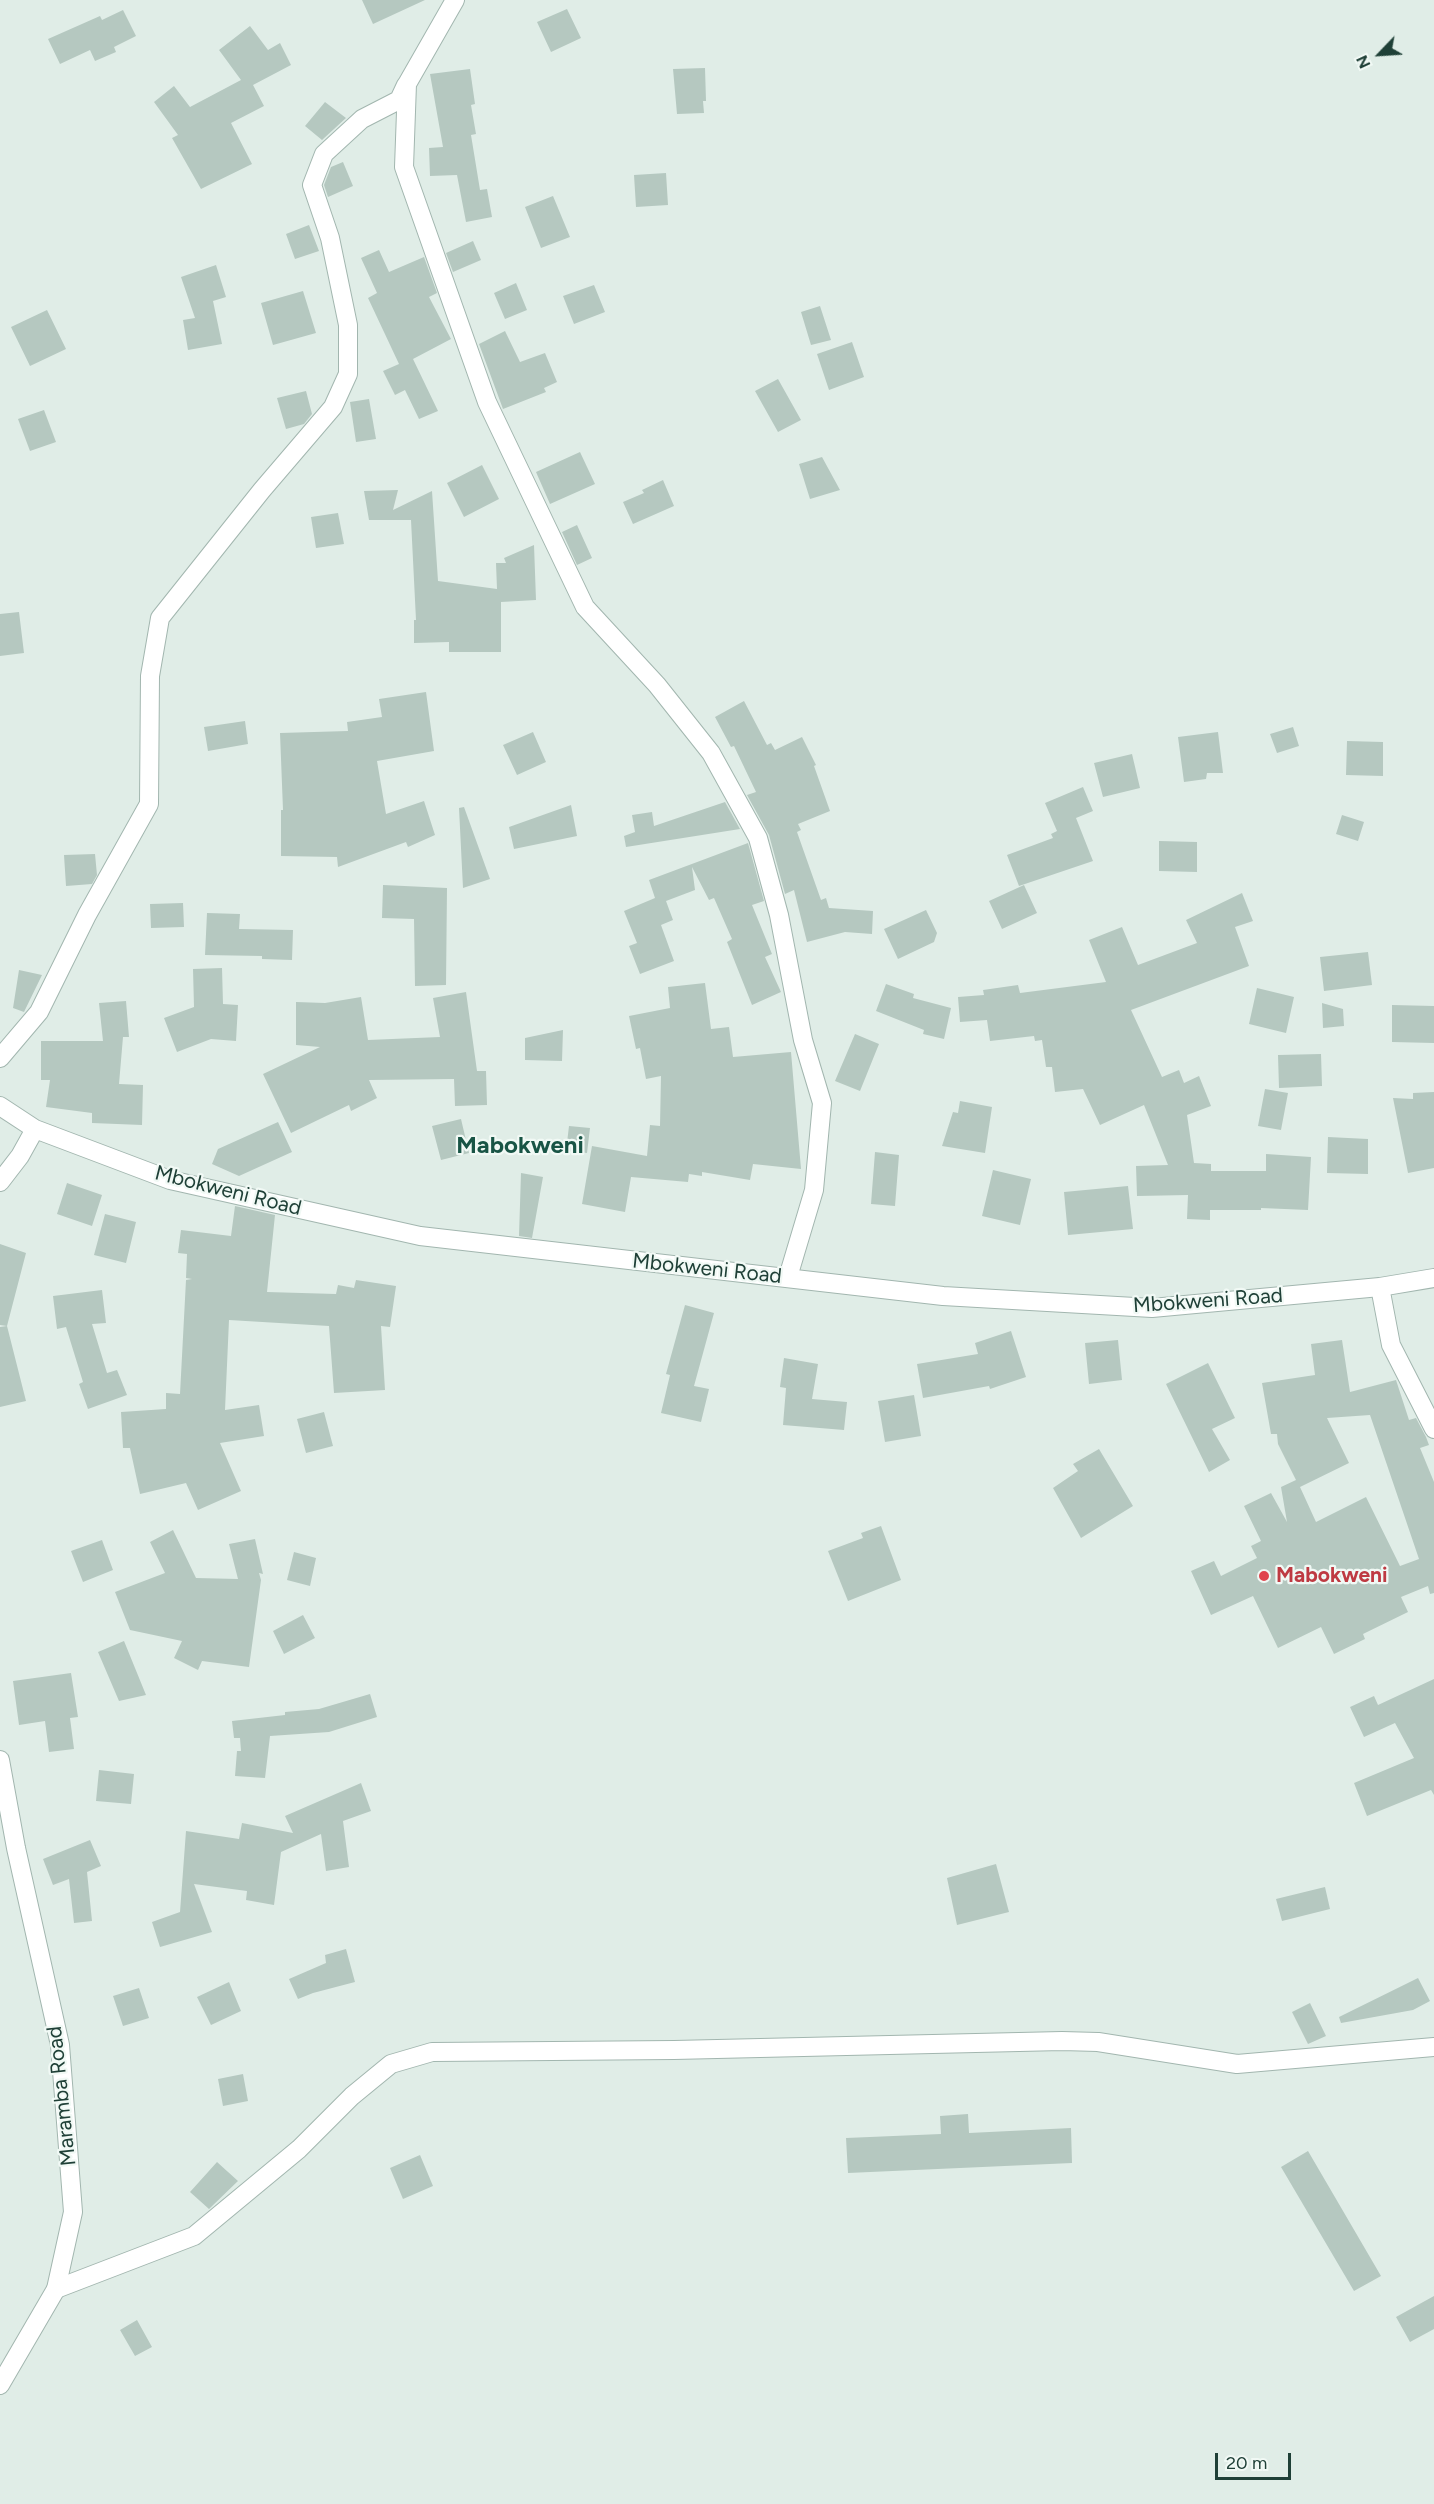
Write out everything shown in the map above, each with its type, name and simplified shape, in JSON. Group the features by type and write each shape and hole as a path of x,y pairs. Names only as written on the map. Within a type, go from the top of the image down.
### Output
{"street":[{"path":"0,1058 39,1012 87,915 149,804 150,676 160,618 262,490 333,407 348,374 348,326 330,238 312,185 324,154 362,119 399,100 455,0"},
{"path":"407,84 404,167 492,412 585,608 657,684 711,753 758,838 779,915 803,1040 822,1103 813,1190 788,1277"},
{"name":"Mbokweni Road","path":"0,1106 35,1129 170,1180 420,1236 943,1296 1152,1308 1380,1287 1434,1278"},
{"path":"0,1182 20,1156 35,1129"},
{"path":"1380,1287 1391,1345 1434,1429"},
{"name":"Maramba Road","path":"0,1760 16,1848 60,2045 73,2212 56,2289 0,2385"},
{"path":"56,2289 194,2236 299,2149 352,2096 391,2064 432,2052 674,2050 1062,2041 1098,2042 1237,2064 1434,2047"}],"building":[{"path":"362,0 425,0 373,24"},
{"path":"567,9 581,38 551,52 537,22"},
{"path":"123,10 136,36 114,47 116,52 95,61 90,50 60,64 48,39 100,16 102,20"},
{"path":"250,26 268,50 280,43 291,65 253,85 264,106 231,123 252,164 201,189 172,138 178,135 154,102 174,86 190,107 241,80 219,50"},
{"path":"705,68 704,113 677,114 673,69"},
{"path":"470,69 475,104 471,105 476,134 471,135 480,190 487,189 492,217 466,222 457,175 430,176 429,148 443,147 430,74"},
{"path":"325,102 346,118 322,140 305,126"},
{"path":"343,162 353,186 328,197 324,185 331,167"},
{"path":"666,173 668,205 636,207 634,175"},
{"path":"553,196 570,237 541,248 525,207"},
{"path":"309,225 319,251 295,259 286,234"},
{"path":"473,241 481,260 453,272 446,253"},
{"path":"379,250 389,272 424,257 437,293 429,297 451,339 413,359 438,411 419,419 405,390 395,395 383,371 399,364 368,298 377,293 361,258"},
{"path":"216,265 226,297 213,301 222,344 188,350 183,320 195,318 181,277"},
{"path":"516,283 527,310 505,319 494,293"},
{"path":"594,285 605,312 574,324 563,296"},
{"path":"303,291 316,333 273,345 261,303"},
{"path":"820,306 831,340 811,345 801,312"},
{"path":"47,310 66,349 30,366 11,327"},
{"path":"505,331 520,362 545,353 557,382 544,388 546,392 503,409 479,344"},
{"path":"852,342 864,377 829,390 817,354"},
{"path":"778,379 801,420 778,432 755,391"},
{"path":"306,391 312,414 304,424 286,429 277,398"},
{"path":"369,399 376,439 356,442 350,402"},
{"path":"44,410 56,442 30,451 18,419"},
{"path":"580,452 595,484 550,504 536,472"},
{"path":"822,457 840,490 810,499 799,464"},
{"path":"482,465 499,499 464,517 447,483"},
{"path":"663,480 674,506 633,524 623,502 644,493 642,490"},
{"path":"398,490 393,510 432,491 438,581 497,589 496,563 506,563 504,558 534,545 536,600 501,602 501,652 449,652 449,642 414,643 414,620 416,620 411,520 369,520 364,491"},
{"path":"338,513 344,544 316,548 311,517"},
{"path":"577,525 592,558 577,565 562,532"},
{"path":"19,612 24,653 0,656 0,614"},
{"path":"426,692 434,751 377,761 386,814 424,801 435,835 408,847 406,842 338,867 337,857 281,856 281,810 283,810 280,733 348,731 347,722 382,717 379,699"},
{"path":"744,701 767,745 771,743 775,750 802,737 816,765 814,766 830,811 798,824 801,830 797,832 821,900 826,898 829,908 873,911 872,934 845,932 807,942 794,890 785,894 769,835 747,795 756,792 734,746 731,747 715,717"},
{"path":"245,721 248,744 208,751 204,727"},
{"path":"1293,727 1299,746 1277,753 1270,734"},
{"path":"533,732 546,762 517,775 503,745"},
{"path":"1218,732 1223,773 1207,773 1206,779 1184,782 1178,737"},
{"path":"1347,741 1383,742 1383,776 1346,775"},
{"path":"1132,754 1140,788 1103,797 1094,763"},
{"path":"1083,787 1093,811 1076,818 1093,861 1019,886 1007,855 1053,838 1051,834 1057,831 1045,803"},
{"path":"725,802 740,829 626,847 624,836 635,832 632,815 652,812 654,826"},
{"path":"571,805 577,836 514,849 509,827"},
{"path":"464,807 490,879 463,888 459,808"},
{"path":"1342,815 1364,822 1358,841 1336,834"},
{"path":"1159,841 1197,842 1197,872 1159,871"},
{"path":"748,843 764,901 752,905 772,954 765,957 781,992 752,1005 727,942 732,939 714,898 709,900 692,867 695,890 666,901 673,920 661,925 674,961 640,974 629,946 637,943 624,911 655,898 649,880"},
{"path":"95,854 97,875 92,884 66,886 64,855"},
{"path":"383,885 447,888 446,985 415,986 414,919 382,918"},
{"path":"1024,885 1037,913 1002,929 989,901"},
{"path":"1242,893 1253,921 1235,927 1249,966 1131,1010 1162,1077 1179,1070 1184,1083 1199,1076 1211,1106 1187,1115 1194,1163 1211,1164 1211,1171 1266,1171 1266,1154 1311,1157 1308,1210 1261,1208 1261,1210 1210,1210 1210,1220 1187,1219 1188,1195 1137,1196 1136,1166 1168,1165 1144,1105 1100,1125 1083,1089 1055,1092 1052,1067 1046,1067 1042,1040 1035,1041 1034,1036 990,1041 987,1020 960,1022 958,997 984,995 983,990 1018,985 1020,993 1106,982 1089,940 1122,927 1138,965 1197,943 1186,920"},
{"path":"183,903 184,927 151,928 150,904"},
{"path":"926,910 937,933 934,942 898,959 884,929"},
{"path":"207,913 240,914 239,929 293,930 292,960 262,959 262,956 205,955"},
{"path":"1368,952 1372,985 1324,991 1320,957"},
{"path":"222,968 223,1004 238,1005 236,1041 211,1039 177,1052 164,1018 194,1007 193,969"},
{"path":"19,970 42,975 24,1012 13,1008"},
{"path":"705,983 711,1029 729,1027 733,1057 791,1052 801,1169 753,1164 750,1180 702,1172 702,1176 689,1174 688,1182 631,1177 625,1212 582,1204 592,1146 647,1156 650,1125 660,1126 661,1076 646,1079 640,1048 636,1049 629,1016 670,1008 668,987"},
{"path":"886,984 914,994 913,998 951,1008 944,1039 923,1034 924,1030 876,1011"},
{"path":"1257,988 1294,997 1286,1033 1249,1024"},
{"path":"466,992 477,1071 486,1071 487,1105 455,1106 454,1079 369,1080 377,1098 351,1111 349,1105 291,1133 263,1074 320,1047 296,1045 296,1002 325,1003 361,997 368,1040 440,1037 433,998"},
{"path":"126,1001 129,1037 123,1037 119,1084 143,1085 142,1125 92,1123 92,1113 46,1107 50,1080 41,1080 41,1041 103,1041 99,1003"},
{"path":"1322,1003 1343,1009 1344,1026 1323,1028"},
{"path":"1392,1005 1434,1006 1434,1043 1392,1042"},
{"path":"563,1030 562,1061 525,1060 525,1038"},
{"path":"855,1034 879,1044 860,1091 835,1081"},
{"path":"1321,1054 1322,1086 1279,1088 1278,1055"},
{"path":"1265,1089 1288,1093 1281,1130 1258,1126"},
{"path":"1434,1092 1434,1168 1408,1173 1393,1098 1413,1099 1413,1093"},
{"path":"960,1101 992,1107 985,1153 942,1146 953,1112 958,1113"},
{"path":"461,1119 469,1153 441,1160 432,1126"},
{"path":"278,1122 292,1152 239,1176 212,1164 218,1149"},
{"path":"569,1126 590,1128 587,1153 566,1151"},
{"path":"1328,1137 1368,1139 1368,1174 1327,1173"},
{"path":"875,1152 899,1155 895,1206 871,1204"},
{"path":"993,1170 1031,1179 1020,1225 982,1216"},
{"path":"521,1173 543,1177 532,1238 519,1236"},
{"path":"67,1183 102,1195 92,1226 57,1214"},
{"path":"1128,1186 1133,1229 1068,1235 1064,1192"},
{"path":"235,1206 275,1215 267,1292 336,1294 338,1285 354,1288 356,1280 396,1286 390,1327 381,1326 385,1390 334,1393 329,1326 229,1320 225,1410 259,1405 264,1436 220,1443 241,1491 198,1510 186,1483 140,1494 130,1448 123,1448 121,1412 166,1409 166,1393 180,1394 186,1280 192,1279 186,1278 187,1254 178,1253 181,1230 231,1236"},
{"path":"105,1214 136,1222 126,1263 94,1255"},
{"path":"0,1244 26,1253 7,1326 0,1325"},
{"path":"102,1290 106,1323 92,1324 107,1373 117,1370 127,1395 88,1409 79,1384 83,1382 66,1327 57,1329 53,1296"},
{"path":"685,1305 714,1313 694,1386 709,1389 701,1422 661,1413 670,1375 666,1374"},
{"path":"7,1326 26,1401 0,1407 0,1327"},
{"path":"1011,1331 1026,1377 990,1389 989,1386 923,1398 917,1364 978,1354 975,1343"},
{"path":"1118,1340 1122,1380 1089,1384 1085,1343"},
{"path":"1342,1340 1350,1392 1396,1380 1409,1420 1416,1418 1429,1445 1420,1448 1434,1482 1434,1593 1430,1594 1428,1586 1401,1597 1408,1612 1363,1634 1365,1639 1334,1654 1321,1627 1278,1648 1253,1596 1211,1615 1191,1571 1214,1561 1221,1576 1257,1558 1251,1546 1261,1541 1244,1506 1271,1493 1287,1522 1281,1487 1296,1480 1278,1444 1277,1434 1271,1434 1262,1383 1315,1375 1311,1344","holes":["1370,1415 1419,1559 1400,1566 1366,1497 1316,1522 1300,1487 1349,1463 1327,1418"]},
{"path":"784,1358 818,1364 812,1399 847,1402 844,1430 783,1425 786,1388 780,1387"},
{"path":"1208,1363 1235,1418 1212,1429 1230,1460 1209,1472 1166,1384"},
{"path":"914,1395 921,1436 885,1442 878,1401"},
{"path":"324,1412 333,1446 306,1453 297,1419"},
{"path":"1099,1449 1133,1506 1081,1538 1053,1488 1078,1471 1073,1464"},
{"path":"881,1526 901,1580 848,1601 828,1551 863,1538 861,1533"},
{"path":"173,1530 196,1578 238,1579 229,1544 255,1539 263,1574 259,1573 261,1580 249,1667 202,1661 198,1670 174,1658 182,1641 130,1630 115,1592 165,1573 150,1542"},
{"path":"102,1540 113,1570 83,1582 71,1551"},
{"path":"294,1552 316,1558 310,1586 287,1580"},
{"path":"303,1615 315,1638 284,1654 273,1631"},
{"path":"124,1641 146,1695 119,1701 98,1652"},
{"path":"71,1673 78,1717 70,1718 74,1749 49,1752 45,1721 19,1725 13,1681"},
{"path":"1434,1679 1434,1795 1431,1790 1367,1816 1354,1783 1414,1758 1395,1723 1364,1737 1350,1707 1374,1696 1378,1705"},
{"path":"370,1694 377,1717 329,1732 270,1736 265,1778 235,1776 237,1751 241,1751 240,1738 234,1738 232,1721 319,1709"},
{"path":"99,1770 134,1774 131,1804 96,1801"},
{"path":"361,1783 371,1811 343,1821 349,1867 326,1871 321,1834 281,1852 274,1905 246,1900 247,1891 194,1884 212,1932 160,1947 152,1922 180,1912 186,1831 239,1839 242,1823 293,1833 285,1816"},
{"path":"90,1840 101,1866 87,1872 92,1921 74,1923 69,1879 53,1885 43,1859"},
{"path":"996,1864 1009,1912 957,1925 947,1878"},
{"path":"1325,1887 1330,1909 1282,1921 1276,1899"},
{"path":"346,1949 355,1982 298,1999 289,1979 326,1963 325,1955"},
{"path":"1418,1978 1430,2001 1413,2010 1341,2023 1339,2017"},
{"path":"229,1982 241,2011 211,2025 197,1997"},
{"path":"139,1988 149,2018 123,2026 113,1996"},
{"path":"1310,2003 1326,2036 1308,2044 1292,2012"},
{"path":"243,2074 248,2101 223,2106 218,2079"},
{"path":"968,2114 969,2133 1071,2128 1072,2163 848,2173 846,2138 941,2134 940,2116"},
{"path":"1308,2151 1381,2276 1354,2291 1281,2167"},
{"path":"420,2155 433,2186 403,2199 390,2168"},
{"path":"217,2162 238,2181 209,2209 190,2192"},
{"path":"1434,2296 1434,2329 1410,2342 1396,2317"},
{"path":"137,2320 152,2347 135,2356 120,2330"}],"place":[{"name":"Mabokweni","path":"1264,1576"}],"district":[{"name":"Mabokweni","path":"520,1146"}]}
